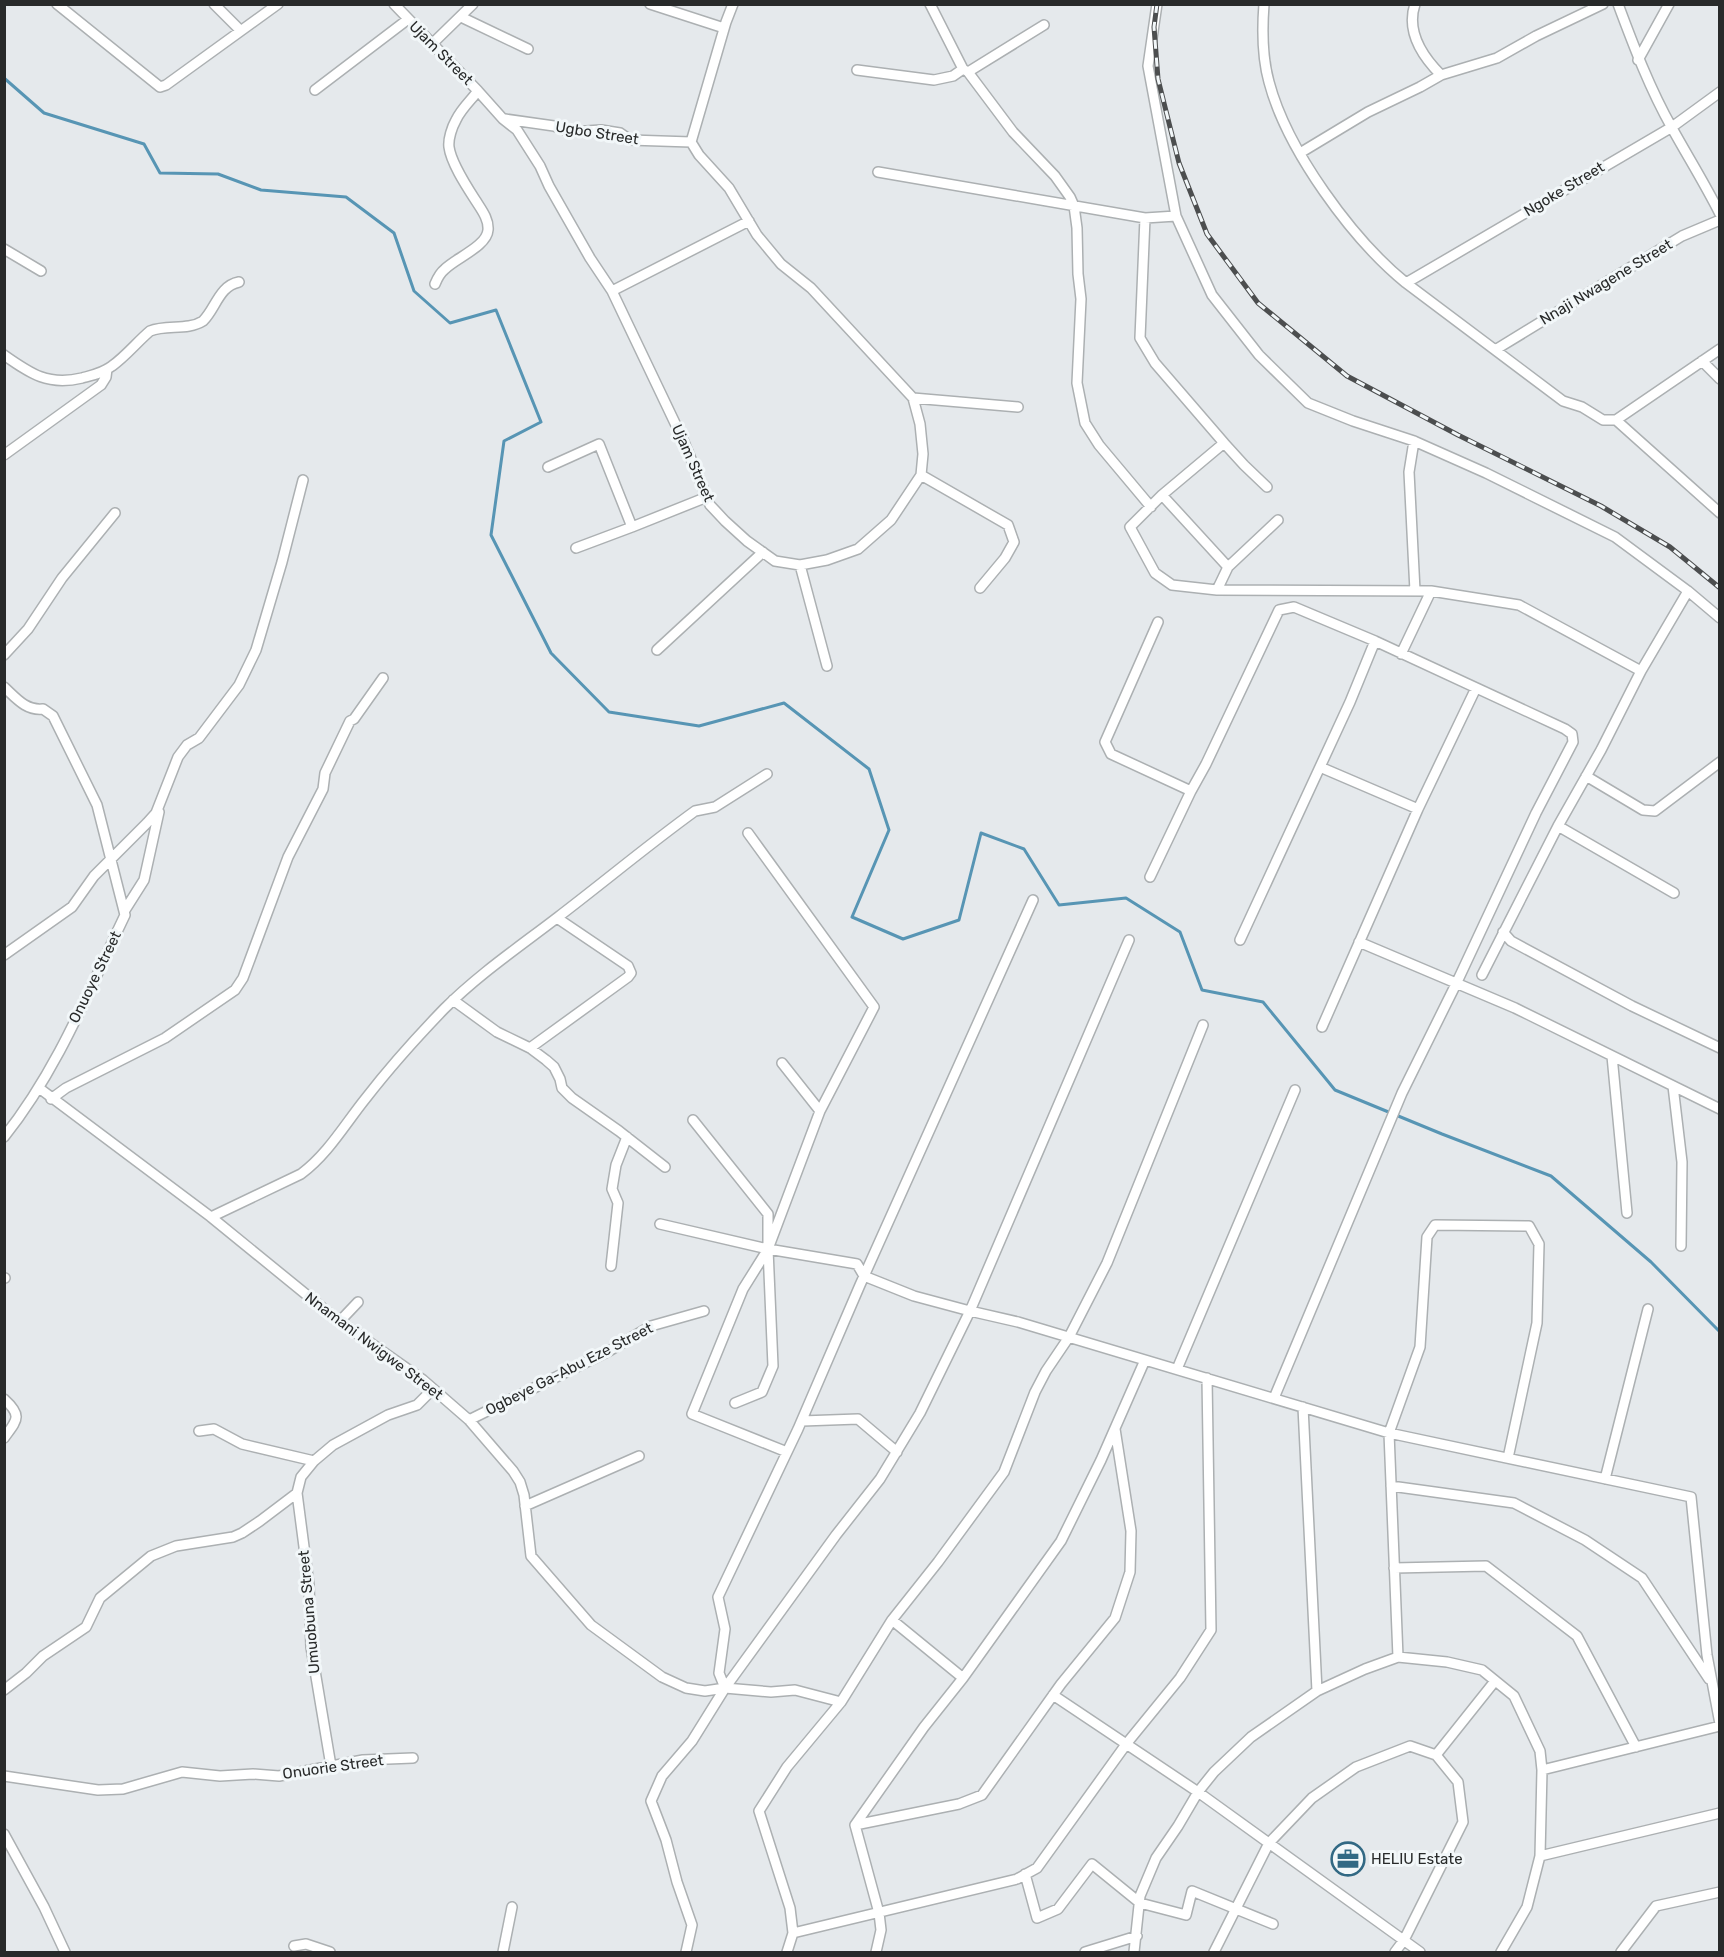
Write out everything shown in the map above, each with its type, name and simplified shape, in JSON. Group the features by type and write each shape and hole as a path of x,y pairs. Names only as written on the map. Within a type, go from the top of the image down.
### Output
{"street":[{"path":"57,4 160,87 166,85 278,4"},
{"path":"214,4 240,30"},
{"name":"Ujam Street","path":"394,4 503,119 517,130 540,166 590,258 612,291 684,442 707,497 725,521 775,561 800,565 827,560 858,549 891,520 921,475"},
{"path":"432,44 473,4"},
{"path":"650,4 724,28"},
{"path":"733,4 691,142 699,155 729,188 757,235 781,264 811,288 913,398 920,424 923,454 921,475 1008,525 1014,542 1005,558 980,588"},
{"path":"930,4 966,70 1013,132 1055,176 1074,206 1081,299 1077,383 1085,423 1099,445 1151,507"},
{"path":"1157,4 1148,66 1176,216 1212,295 1259,355 1308,403 1413,441 1486,473 1615,537 1688,591 1719,618"},
{"path":"1264,4 1264,61 1285,127 1325,192 1384,266 1406,283 1563,401 1582,407 1603,420 1616,420 1719,349"},
{"path":"1414,4 1411,16 1415,37 1427,60 1441,75"},
{"path":"1300,153 1368,112 1441,75 1497,58 1536,36 1603,4"},
{"path":"1618,4 1638,60 1719,214"},
{"path":"1638,60 1669,4"},
{"path":"461,17 528,49"},
{"path":"315,90 407,20"},
{"path":"857,70 934,81 966,70 1044,25"},
{"path":"435,284 443,270 481,244 488,230 488,222 452,157 449,146 456,119 478,91"},
{"name":"Ngoke Street","path":"1406,283 1672,127 1719,92"},
{"name":"Ugbo Street","path":"503,119 554,126 571,132 602,130 620,133 630,140 691,142"},
{"path":"878,172 1145,218 1176,216"},
{"path":"1145,218 1140,338 1155,363 1224,443 1267,487"},
{"name":"Nnaji Nwagene Street","path":"1495,350 1683,236 1719,220"},
{"path":"612,291 749,221"},
{"path":"4,249 41,271"},
{"path":"4,354 20,366 55,381 101,374 150,331 178,328 203,321 225,288 239,282"},
{"path":"1702,361 1719,379"},
{"path":"4,455 101,385 106,377 107,369"},
{"path":"913,398 1018,407"},
{"path":"1616,420 1719,513"},
{"path":"1413,441 1409,472 1415,591"},
{"path":"1224,443 1162,495 1130,527 1155,573 1172,585 1217,590 1431,591 1519,605 1641,671"},
{"path":"548,467 599,444 632,526"},
{"path":"4,955 72,907 94,876 156,813 178,757 187,745 199,738 238,685 256,650 303,480"},
{"path":"1162,495 1228,567"},
{"path":"576,548 707,497"},
{"path":"4,655 28,629 62,578 115,513"},
{"path":"1217,590 1228,567 1278,520"},
{"path":"657,650 763,552"},
{"path":"800,565 828,666"},
{"path":"1401,654 1431,591"},
{"path":"1482,975 1641,671 1688,591"},
{"path":"1150,877 1279,610 1294,607 1375,641 1572,734 1574,741 1536,813 1402,1093 1274,1398"},
{"path":"1158,622 1105,742 1111,754 1191,791"},
{"path":"1240,940 1350,702 1375,641"},
{"path":"51,1099 66,1088 165,1038 235,990 243,978 288,857 323,789 325,772 331,758 350,721 354,719 383,678"},
{"path":"4,687 33,710 43,709 53,716 97,806 125,910"},
{"path":"1322,1027 1418,809 1476,688"},
{"path":"1586,776 1643,810 1655,812 1719,762"},
{"path":"1320,767 1418,809"},
{"path":"211,1217 308,1169 323,1154 367,1096 417,1037 489,967 557,918 695,811 715,807 767,774"},
{"name":"Onuoye Street","path":"4,1137 20,1117 56,1059 125,915 125,910 144,880 162,795"},
{"path":"1558,826 1674,893"},
{"path":"748,833 874,1007 820,1111 768,1249 744,1289 693,1414 787,1452"},
{"path":"725,1688 719,1673 725,1629 717,1597 802,1421 864,1276 1034,900"},
{"path":"530,1048 631,973 628,966 557,918"},
{"path":"1503,932 1511,941 1719,1048"},
{"path":"686,1953 692,1925 666,1840 651,1801 662,1776 692,1741 725,1688 836,1535 880,1479 920,1413 970,1311 1129,940"},
{"path":"1359,942 1515,1008 1719,1109"},
{"path":"453,1000 497,1032 530,1048 554,1067 562,1088 572,1098 665,1167"},
{"path":"787,1953 793,1933 790,1908 759,1811 787,1767 841,1702 892,1620 1004,1472 1035,1392 1069,1337 1107,1263 1203,1025"},
{"path":"1612,1056 1627,1213"},
{"path":"782,1063 820,1111"},
{"path":"1673,1086 1682,1162 1681,1246"},
{"name":"Nnamani Nwigwe Street","path":"39,1088 211,1217 340,1321 423,1380 469,1420 520,1482 531,1556 591,1625 663,1677 686,1688 705,1690 725,1688 771,1692 795,1690 841,1702"},
{"path":"1177,1369 1295,1090"},
{"path":"693,1120 768,1214 773,1366 762,1392 735,1403"},
{"path":"611,1266 618,1203 612,1189 616,1165 627,1137"},
{"path":"660,1224 768,1249 857,1264 864,1276 914,1296 1018,1322 1389,1433 1691,1497 1707,1655 1719,1725 1542,1770"},
{"path":"1398,1657 1389,1433 1420,1347 1427,1237 1435,1225 1529,1226 1539,1244 1537,1323 1508,1458"},
{"path":"340,1321 358,1302"},
{"path":"1605,1479 1648,1309"},
{"name":"Ogbeye Ga-Abu Eze Street","path":"469,1420 609,1351 651,1326 704,1311"},
{"path":"855,1826 1060,1541 1115,1429 1145,1360"},
{"path":"793,1933 1017,1879 1037,1868 1127,1743 1180,1678 1212,1630 1207,1378"},
{"path":"4,1690 27,1673 43,1656 86,1628 100,1598 151,1556 176,1546 233,1537 260,1521 297,1493 301,1477 314,1461 333,1444 388,1415 417,1405 433,1389"},
{"path":"4,1399 16,1413 17,1420 4,1438"},
{"path":"1303,1407 1317,1691"},
{"path":"802,1421 858,1419 897,1452"},
{"path":"199,1431 214,1429 242,1444 314,1461"},
{"path":"855,1826 959,1804 982,1796 1053,1695 1115,1618 1130,1572 1131,1531 1115,1429"},
{"path":"525,1506 639,1456"},
{"path":"1391,1486 1514,1503 1585,1540 1642,1578 1712,1683"},
{"name":"Umuobuna Street","path":"297,1493 309,1585 311,1647 331,1766"},
{"path":"1394,1568 1486,1566 1577,1636 1636,1747"},
{"path":"892,1620 963,1678"},
{"path":"1134,1953 1140,1896 1156,1858 1198,1792 1214,1772 1251,1737 1317,1691 1398,1657 1447,1662 1482,1670 1514,1696 1540,1751 1542,1770 1540,1856 1527,1907 1501,1953"},
{"path":"1436,1755 1495,1681"},
{"path":"1053,1695 1198,1792 1420,1953"},
{"path":"1214,1953 1269,1843 1312,1798 1356,1767 1410,1746 1436,1755 1458,1782 1463,1822 1404,1940 1395,1953"},
{"name":"Onuorie Street","path":"4,1776 98,1790 123,1789 182,1772 220,1776 253,1774 279,1776 363,1760 413,1758"},
{"path":"1540,1856 1719,1813"},
{"path":"855,1826 879,1913 881,1930 876,1953"},
{"path":"4,1834 44,1907 65,1953"},
{"path":"1025,1875 1037,1918 1058,1909 1092,1864 1140,1904 1186,1915 1192,1891 1273,1924"},
{"path":"1621,1953 1656,1906 1719,1892"},
{"path":"503,1953 512,1907"},
{"path":"1085,1953 1137,1936"},
{"path":"294,1946 306,1944 330,1953"}],"waterway":[{"path":"4,78 44,113 144,144 160,173 218,174 261,190 346,197 394,233 414,291 450,323 496,310 541,422 504,441 491,535 551,653 609,712 699,726 784,703 869,769 889,830 852,917 903,939 959,920 981,833 1024,849 1059,905 1126,898 1180,932 1202,990 1263,1002 1335,1090 1551,1176 1651,1262 1720,1332"}],"railway":[{"path":"1157,4 1154,27 1158,79 1179,163 1207,234 1258,303 1347,376 1458,435 1601,506 1670,547 1720,588"}],"place":[{"name":"HELIU Estate","path":"1348,1859"}]}
